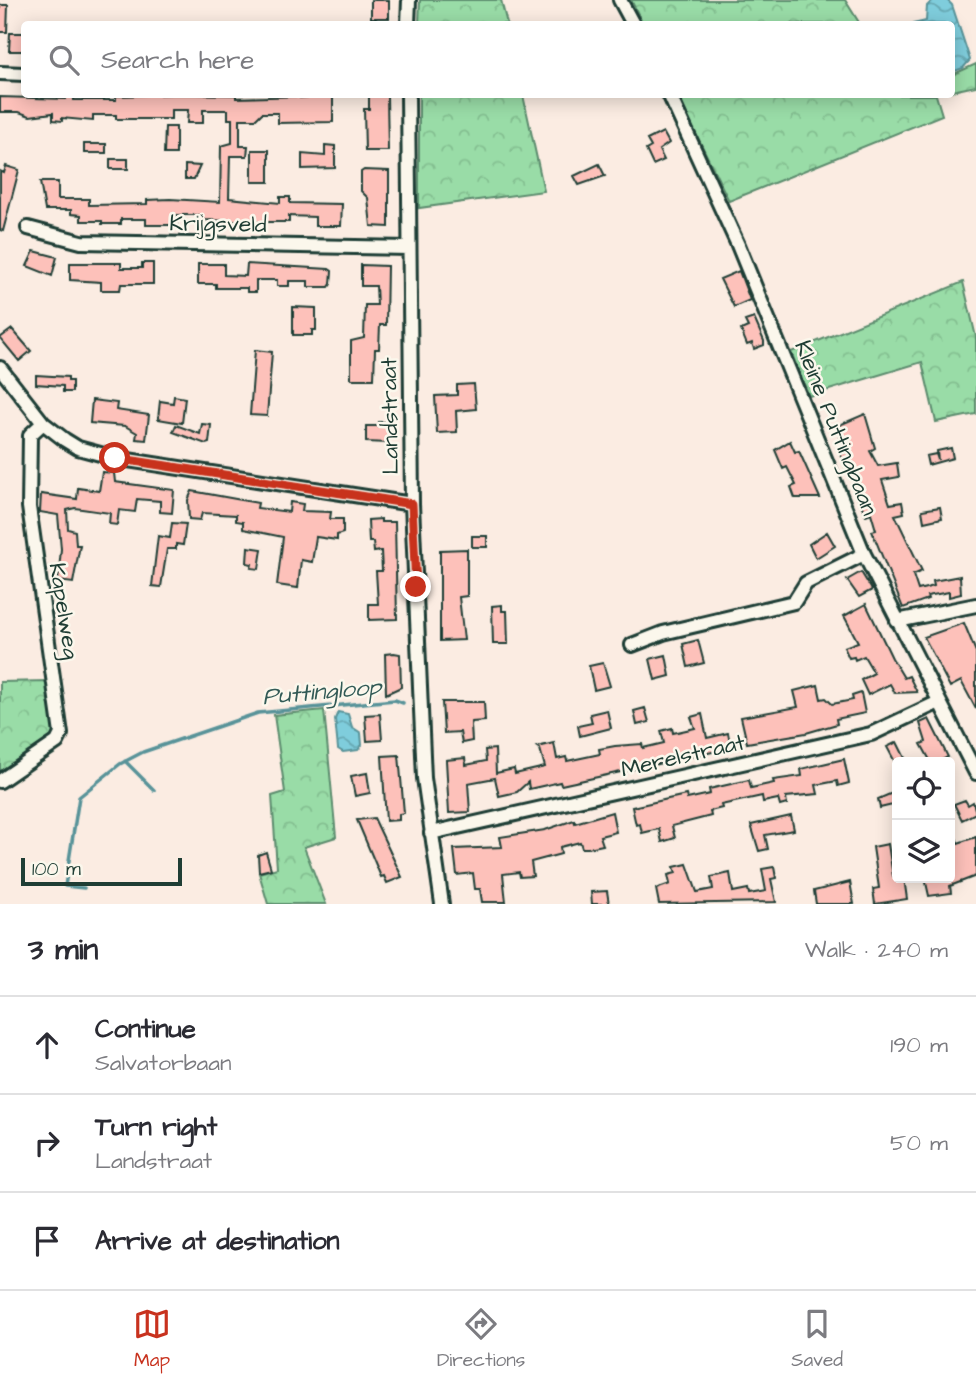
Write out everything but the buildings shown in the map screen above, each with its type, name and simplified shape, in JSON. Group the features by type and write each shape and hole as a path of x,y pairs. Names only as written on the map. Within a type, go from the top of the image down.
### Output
{"street":[{"path":"408,0 408,21"},
{"path":"620,0 631,21"},
{"path":"0,74 21,74"},
{"name":"Landstraat","path":"408,98 412,504 424,778 442,904"},
{"name":"Kleine Puttingbaan","path":"671,98 738,245 864,554 976,773"},
{"name":"Krijgsveld","path":"28,228 81,242 409,248"},
{"path":"0,368 43,423 78,449 115,458 412,504"},
{"name":"Kapelweg","path":"0,781 57,742 61,734 29,507 30,435 43,423"},
{"path":"632,645 663,633 794,602 806,583 864,554"},
{"path":"897,621 976,605"},
{"name":"Merelstraat","path":"431,833 871,734 939,702"}],"green space":[{"path":"420,0 501,0 506,21 419,21"},
{"path":"631,0 845,0 858,21 642,21"},
{"path":"976,64 976,86 955,90 955,74"},
{"path":"419,98 524,98 544,191 419,208"},
{"path":"678,98 937,98 942,115 729,201"},
{"path":"963,282 976,337 976,414 936,422 922,362 809,396 791,352"},
{"path":"48,681 54,724 52,736 0,775 0,682"},
{"path":"324,710 336,837 304,847 326,904 268,904 259,873 277,868 272,796 285,792 274,715"}],"water":[{"path":"933,0 947,0 952,5 970,60 963,68 955,71 955,21 926,21 927,6"},
{"path":"338,712 348,714 352,727 361,733 362,745 358,750 343,752 338,749 335,719"}],"waterway":[{"name":"Puttingloop","path":"84,888 65,886 79,797 120,764 143,752 258,713 395,700 403,703"},
{"path":"125,761 154,790"}],"route":[{"path":"115,458 412,504 416,587"}]}
